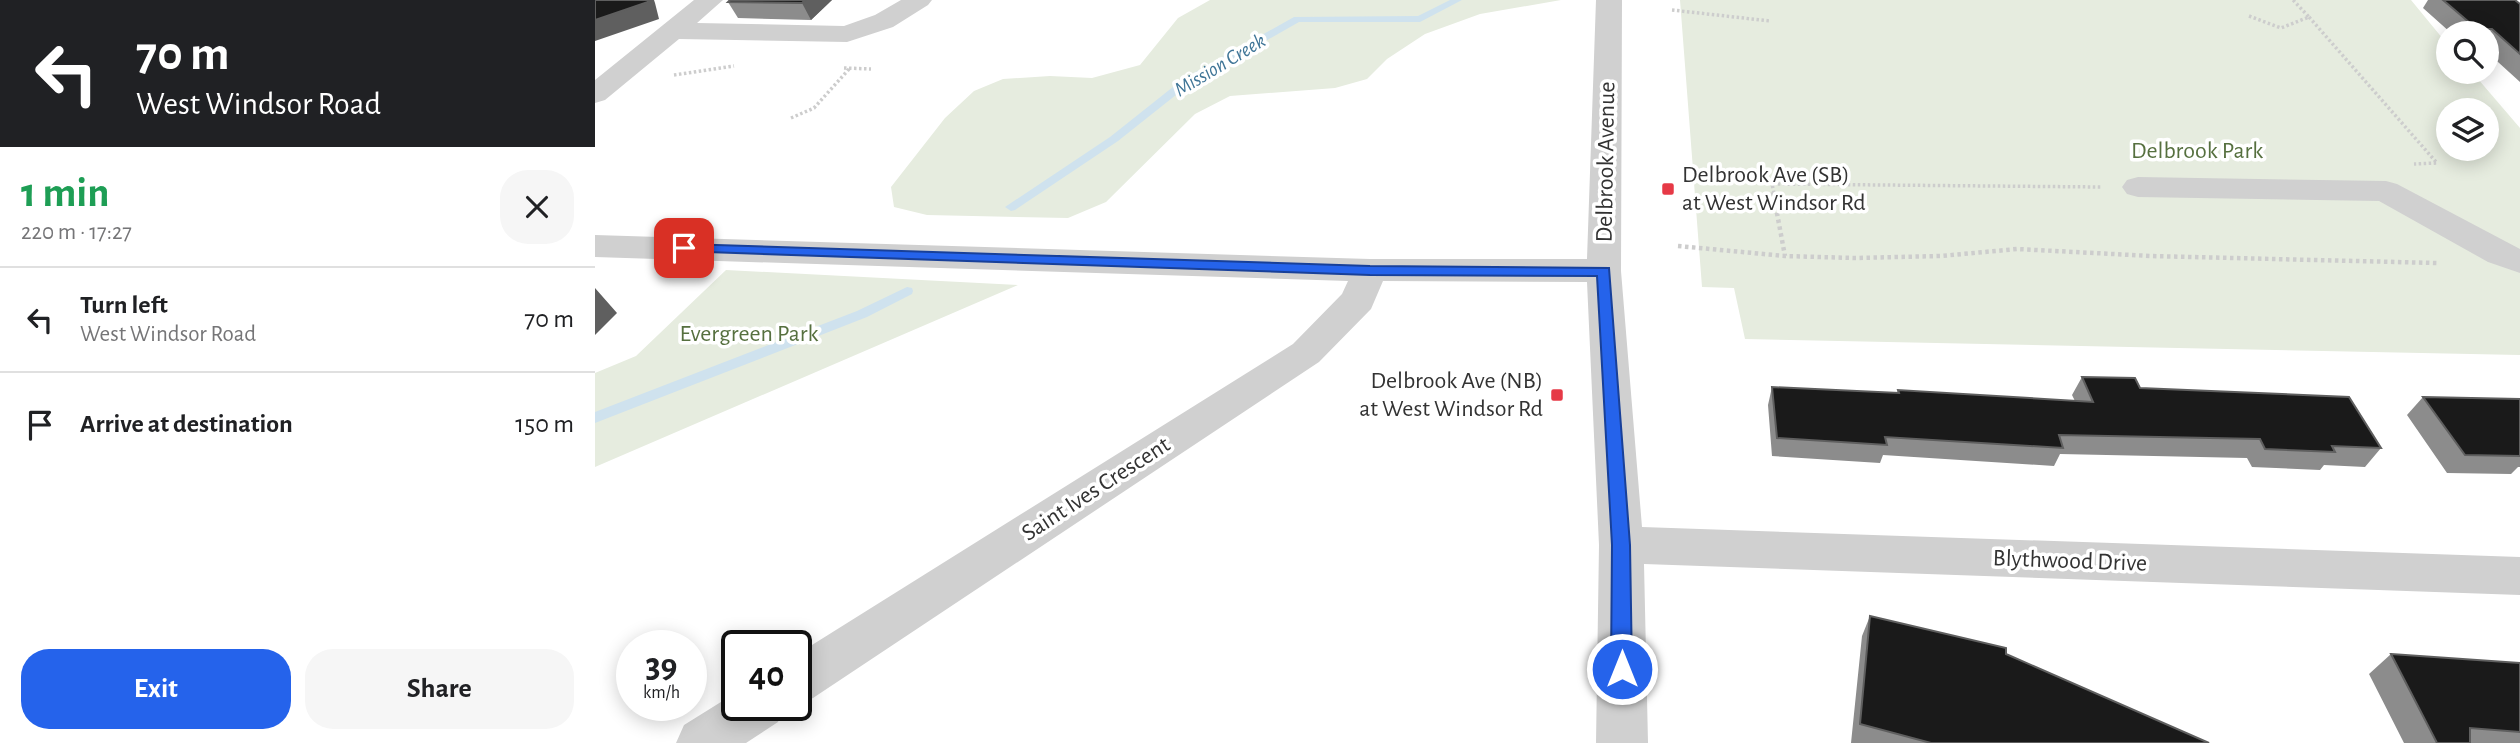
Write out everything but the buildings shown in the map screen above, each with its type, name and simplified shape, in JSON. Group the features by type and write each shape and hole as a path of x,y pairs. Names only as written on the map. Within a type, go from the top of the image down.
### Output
{"street":[{"path":"595,94 710,0"},
{"path":"671,31 847,34 884,21 919,0"},
{"name":"Delbrook Avenue","path":"1609,0 1604,271 1621,545 1622,743"},
{"path":"2138,187 2386,191 2510,258"},
{"path":"595,246 1370,271 1604,271"},
{"name":"Saint Ives Crescent","path":"812,672 1306,353 1358,300 1370,271"},
{"name":"Blythwood Drive","path":"1621,545 2520,576"},
{"path":"702,743 736,721"}],"path":[{"path":"2293,0 2437,163 2398,165 2417,182 2400,199"},
{"path":"1672,10 1770,21"},
{"path":"2249,16 2281,28 2309,17"},
{"path":"791,118 814,108 850,68 848,62"},
{"path":"681,76 735,66"},
{"path":"1785,256 1772,184 2138,187"},
{"path":"1678,246 1785,256 1941,256 2017,249 2151,256 2447,263 2510,258"}],"green space":[{"path":"1210,0 1561,0 1480,14 1425,34 1387,59 1367,79 1335,88 1230,96 1195,114 1106,202 1068,218 927,215 894,207 891,187 945,118 974,91 1003,79 1050,76 1092,78 1140,65 1178,18"},
{"name":"Delbrook Park","path":"1680,0 2411,0 2436,30 2436,84 2482,84 2494,98 2436,98 2436,161 2499,161 2499,104 2520,128 2520,355 1745,339 1734,288 1702,287"},
{"name":"Evergreen Park","path":"726,270 1018,285 595,467 595,373 636,356"}],"waterway":[{"name":"Mission Creek","path":"1011,207 1114,139 1187,81 1297,19 1420,19 1457,0"},
{"name":"Mission Creek","path":"595,418 862,314 907,291"}],"place":[{"name":"Delbrook Ave (SB) at West Windsor Rd","path":"1668,189"},
{"name":"Delbrook Ave (NB) at West Windsor Rd","path":"1557,395"}],"route":[{"path":"684,248 1370,271 1604,271 1621,545 1622,669"}]}
